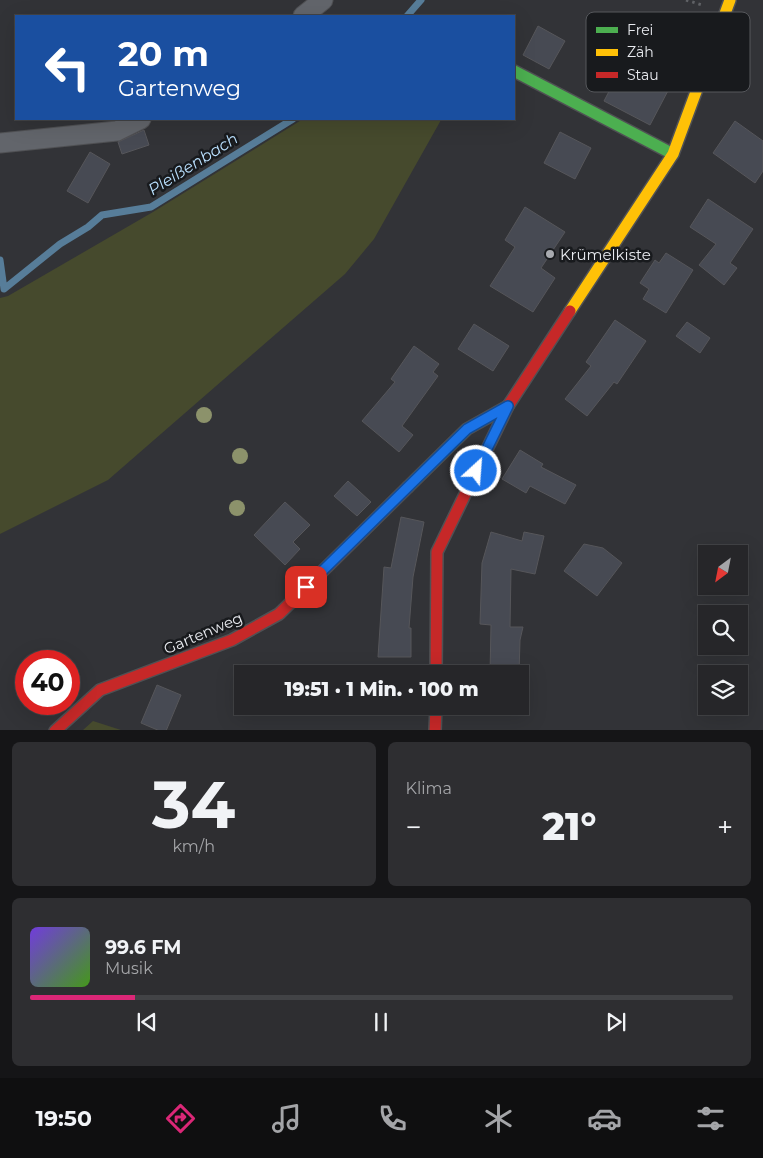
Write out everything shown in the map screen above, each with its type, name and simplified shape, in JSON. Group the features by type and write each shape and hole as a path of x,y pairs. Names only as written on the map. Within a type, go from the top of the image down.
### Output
{"street":[{"path":"303,15 323,0"},
{"path":"726,12 730,0"},
{"path":"515,72 673,154"},
{"path":"436,665 437,552 508,406 673,154 698,92"},
{"path":"0,143 117,131 139,120"},
{"name":"Gartenweg","path":"55,730 100,690 232,640 279,614 467,429 508,406"},
{"path":"436,715 436,730"}],"green space":[{"path":"301,120 441,120 374,239 345,274 108,480 0,534 0,298 8,296 153,212"},
{"path":"93,721 121,730 83,730"}],"building":[{"path":"538,26 565,41 549,69 523,55"},
{"path":"609,92 667,92 650,125 604,101"},
{"path":"735,121 763,141 763,171 755,183 713,153"},
{"path":"144,130 149,145 122,154 118,142"},
{"path":"560,132 591,148 575,179 544,163"},
{"path":"90,152 110,164 88,203 67,191"},
{"path":"708,199 753,229 730,263 737,268 724,285 699,265 716,244 690,227"},
{"path":"525,207 565,232 541,268 555,278 533,312 490,286 515,247 505,240"},
{"path":"666,253 693,270 666,313 643,299 649,289 640,283 655,260 659,263"},
{"path":"615,320 646,341 617,384 614,382 587,416 565,399 591,366 586,362"},
{"path":"687,322 710,338 700,353 676,336"},
{"path":"474,324 509,346 493,371 458,349"},
{"path":"414,346 439,364 433,372 438,376 402,426 413,435 399,452 362,421 395,382 391,379"},
{"path":"520,450 543,464 541,467 576,485 565,504 530,486 526,493 502,479"},
{"path":"348,481 371,502 357,516 334,496"},
{"path":"285,502 310,525 293,542 300,549 285,565 254,535"},
{"path":"401,517 424,522 413,577 409,628 411,628 411,657 378,657 384,567 391,568"},
{"path":"491,532 522,541 524,532 544,536 535,574 511,569 510,627 523,627 520,640 519,665 490,665 491,625 480,624 482,563"},
{"path":"584,544 603,548 622,563 597,596 564,571"},
{"path":"157,685 181,695 166,730 158,730 141,723"}],"waterway":[{"name":"Pleißenbach","path":"408,15 421,0"},
{"name":"Pleißenbach","path":"0,260 4,289 60,244 88,227 102,215 151,207 291,120"}],"traffic: fast":[{"path":"515,72 673,154"},
{"path":"408,487 467,429 508,406"}],"traffic: slow":[{"path":"726,12 730,0"},
{"path":"570,311 673,154 696,92"}],"traffic: jam":[{"path":"436,665 437,552 508,406 570,311"},
{"path":"56,730 100,690 232,640 279,614 408,487"},
{"path":"435,730 436,715"}],"place":[{"name":"Krümelkiste","path":"550,254"}],"route":[{"path":"306,587 467,429 508,406 476,471"}]}
